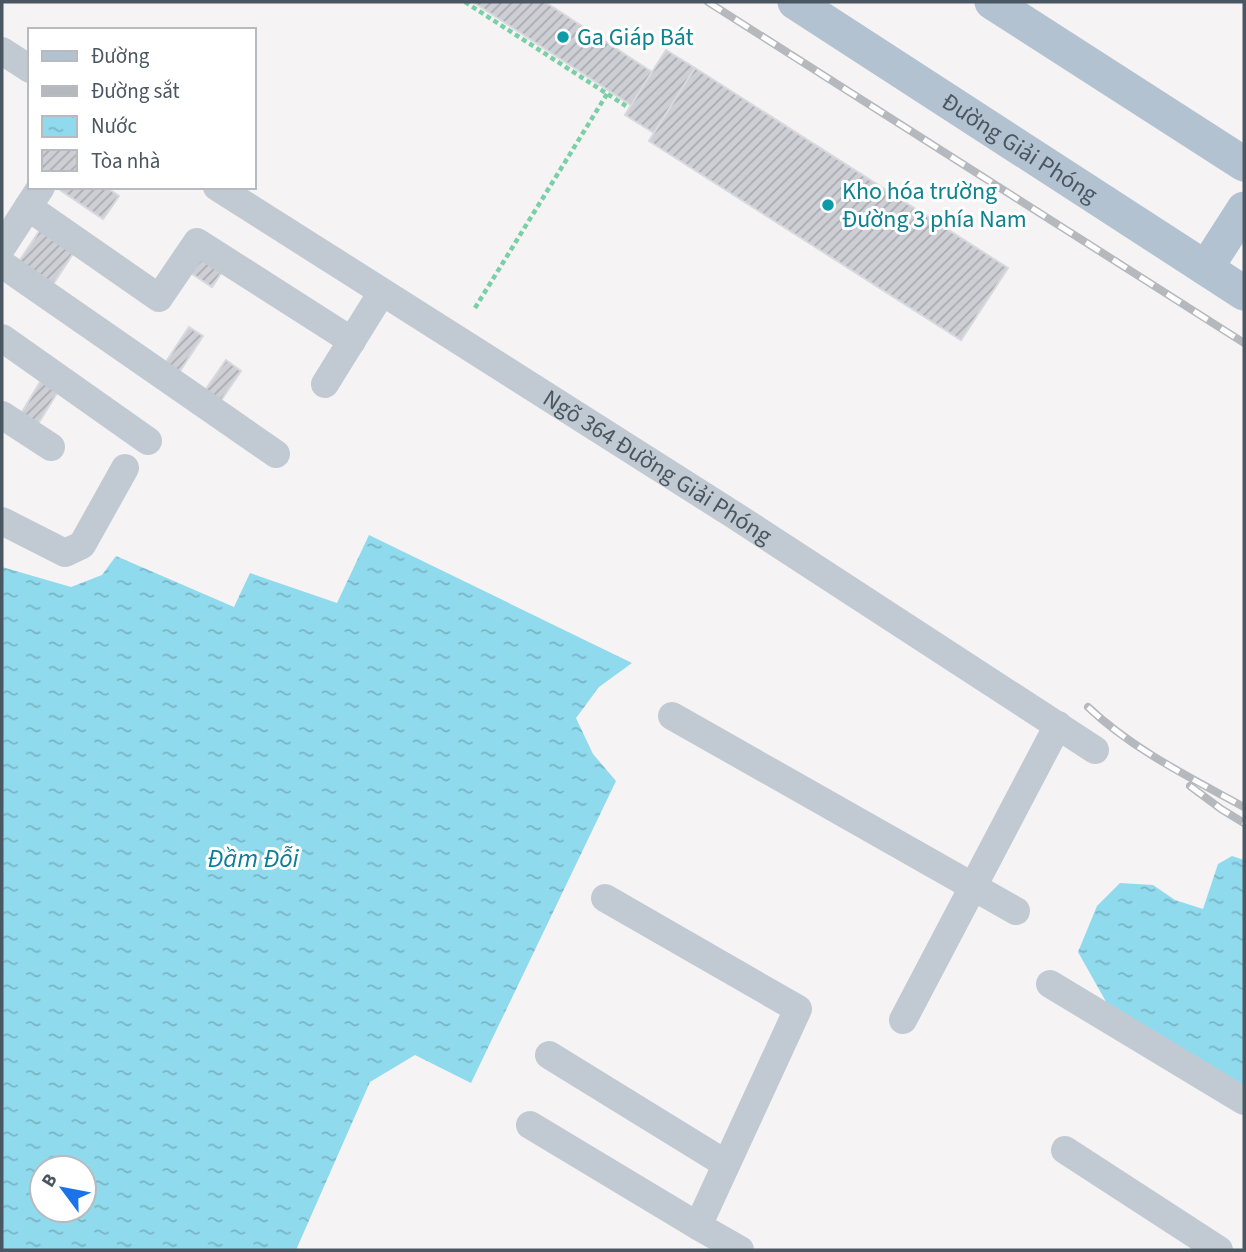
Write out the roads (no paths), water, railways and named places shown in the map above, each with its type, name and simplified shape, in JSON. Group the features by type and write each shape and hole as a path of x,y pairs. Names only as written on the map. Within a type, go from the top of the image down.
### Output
{"main road":[{"name":"Đường Giải Phóng","path":"794,2 1244,293"},
{"path":"992,2 1244,164"},
{"path":"1206,268 1244,209"}],"lane":[{"path":"2,51 28,68"},
{"name":"Ngõ 364 Đường Giải Phóng","path":"220,189 1095,750"},
{"path":"2,247 23,204 159,298 197,242 352,341"},
{"path":"2,264 276,454"},
{"path":"325,384 382,292"},
{"path":"2,338 148,442"},
{"path":"2,415 51,447"},
{"path":"2,521 65,552 82,545 125,468"},
{"path":"672,716 1016,911"},
{"path":"903,1020 1058,725"},
{"path":"605,898 798,1009 698,1226"},
{"path":"1050,984 1244,1101"},
{"path":"549,1055 726,1164"},
{"path":"530,1125 740,1250"},
{"path":"1065,1150 1219,1250"}],"water":[{"name":"Đầm Đỗi","path":"369,535 632,663 599,687 576,718 593,754 616,781 471,1083 415,1055 370,1082 296,1250 2,1250 2,567 71,587 102,575 116,556 234,607 250,573 337,603"},
{"path":"1232,856 1244,860 1244,1090 1109,1007 1078,952 1097,906 1120,883 1153,885 1175,900 1203,909 1218,864"}],"railway":[{"path":"708,2 1244,343"},
{"path":"1088,707 1143,749 1244,807"},
{"path":"1190,786 1244,823"}],"place":[{"name":"Ga Giáp Bát","path":"563,37"},
{"name":"Kho hóa trường Đường 3 phía Nam","path":"828,205"}]}
